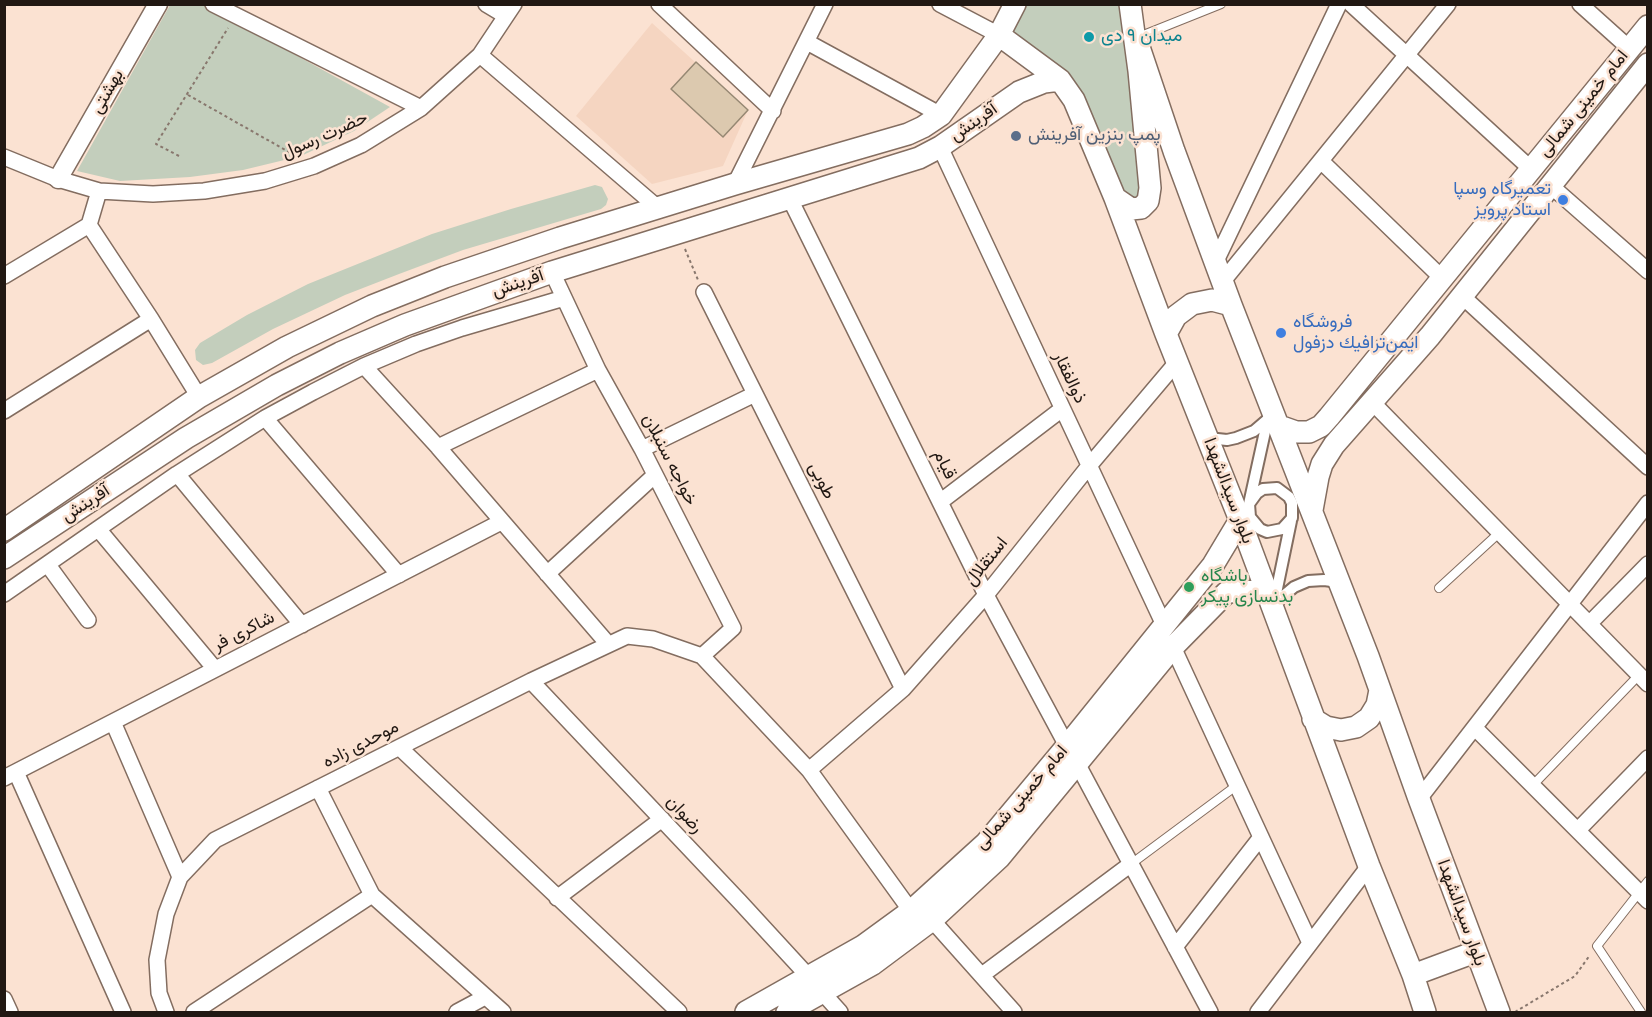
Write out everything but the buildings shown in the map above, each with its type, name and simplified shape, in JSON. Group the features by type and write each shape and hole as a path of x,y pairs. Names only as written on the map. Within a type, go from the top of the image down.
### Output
{"main road":[{"name":"آفرینش","path":"4,530 199,397 286,347 372,306 445,277 658,208 915,130 941,115 999,35 1015,4"},
{"path":"1115,198 1131,209 1141,208 1148,201 1150,188 1136,38 1130,4"},
{"name":"امام خمینی شمالی","path":"1321,426 1647,26"},
{"name":"بلوار سیدالشهدا","path":"999,35 1060,80 1074,100 1115,198 1208,438 1245,512 1269,600 1369,866 1413,975 1425,1012"},
{"name":"بلوار سیدالشهدا","path":"1136,38 1174,151 1274,419 1302,516 1339,582 1499,1012"},
{"name":"امام خمینی شمالی","path":"1302,516 1331,450 1430,336 1647,64"},
{"name":"آفرینش","path":"4,558 186,438 340,353 405,325 552,272 919,158 940,147 1019,92 1044,82 1060,80"},
{"path":"876,143 885,168"},
{"path":"1166,333 1176,316 1192,304 1212,300 1231,305"},
{"path":"1274,419 1296,432 1309,432 1321,426"},
{"path":"1321,426 1315,434 1316,441 1325,450 1331,450"},
{"name":"امام خمینی شمالی","path":"787,1012 815,985 863,946 911,912 986,843 1213,565 1245,512"},
{"path":"1213,565 1219,567 1227,575 1229,580 1227,592 1269,600"},
{"name":"امام خمینی شمالی","path":"746,1012 873,964 932,920 999,858 1173,647 1227,592"},
{"path":"1313,719 1326,727 1341,730 1356,727 1369,718 1373,712 1380,690"},
{"path":"1413,975 1475,952"}],"street":[{"name":"بهشتی","path":"58,179 158,4"},
{"path":"213,4 421,108"},
{"path":"486,4 510,10"},
{"path":"659,4 773,111"},
{"path":"735,184 825,4"},
{"path":"940,4 999,35"},
{"path":"1216,261 1340,4"},
{"path":"1351,4 1531,169"},
{"path":"1223,281 1448,4"},
{"path":"1580,4 1629,48"},
{"name":"حضرت رسول","path":"4,157 58,179 99,191 153,194 204,191 265,181 314,166 361,145 421,108 480,55 510,10"},
{"path":"807,42 941,115"},
{"path":"480,55 658,208"},
{"name":"ذوالفقار","path":"940,147 1164,625"},
{"path":"1321,161 1442,278"},
{"path":"1550,185 1647,271"},
{"path":"4,276 89,225 99,191"},
{"name":"قیام","path":"790,198 986,595 1067,746"},
{"path":"89,225 199,397"},
{"name":"خواجه سنبلان","path":"552,272 598,369 642,449 733,628 702,656"},
{"name":"طوبی","path":"704,292 903,689"},
{"path":"1462,296 1647,467"},
{"path":"4,594 177,474 265,418 364,366 416,344 564,298"},
{"path":"4,411 151,319"},
{"name":"استقلال","path":"809,770 903,689 986,595 1089,466 1177,362"},
{"path":"364,366 438,447 608,644"},
{"path":"438,447 598,369"},
{"path":"642,449 755,394"},
{"path":"1371,402 1643,679"},
{"path":"940,502 1062,409"},
{"path":"265,418 399,575"},
{"path":"1208,438 1227,440 1236,438 1274,419"},
{"path":"1245,512 1274,419"},
{"path":"177,474 302,625"},
{"path":"547,574 655,475"},
{"path":"1245,512 1257,493 1263,489 1277,488 1289,497 1302,516"},
{"path":"1419,800 1647,503"},
{"path":"1245,512 1254,524 1267,532 1282,530 1302,516"},
{"path":"1269,600 1302,516"},
{"name":"شاکری فر","path":"10,775 501,522"},
{"path":"99,530 215,669"},
{"path":"1588,624 1647,564"},
{"path":"48,565 88,620"},
{"path":"1269,600 1282,597 1294,587 1308,581 1339,582"},
{"name":"موحدی زاده","path":"166,1012 159,993 157,960 166,914 180,877 215,840 531,681 627,636 653,639 702,656"},
{"path":"1173,647 1310,943"},
{"path":"702,656 809,770 911,912"},
{"name":"رضوان","path":"531,681 840,1012"},
{"path":"113,722 180,877"},
{"path":"1475,728 1578,830 1644,891"},
{"path":"400,748 679,1012"},
{"path":"1578,830 1647,758"},
{"path":"1078,765 1210,1012"},
{"path":"10,775 123,1012"},
{"path":"318,788 372,895 503,1012"},
{"path":"557,898 662,819"},
{"path":"1175,947 1261,837"},
{"path":"982,975 1131,864"},
{"path":"1258,1012 1369,866"},
{"path":"194,1012 372,895"},
{"path":"932,920 1014,1012"},
{"path":"457,1012 485,997"},
{"path":"4,999 10,1012"}],"lane":[{"path":"1136,38 1221,4"},
{"path":"1439,588 1499,532"},
{"path":"1533,785 1643,679"},
{"path":"1131,864 1236,786"},
{"path":"1641,1012 1597,946 1644,891"}],"path":[{"path":"179,156 156,144 235,16"},
{"path":"187,95 314,166"},
{"path":"678,233 704,292"},
{"path":"1515,1012 1575,976 1597,946"}],"shaded area":[{"path":"652,23 748,110 723,166 652,184 576,116"}],"green space":[{"path":"170,5 205,5 390,107 354,131 301,156 243,170 190,177 120,181 77,171"},
{"path":"1022,5 1124,5 1143,197 1123,200 1088,114 1008,33"},
{"path":"595,185 602,187 608,199 606,205 601,209 463,250 345,295 273,329 212,363 203,365 196,360 195,350 200,343 247,315 308,284 432,234"}],"place":[{"name":"میدان ۹ دی","path":"1089,37"},
{"name":"پمپ بنزین آفرینش","path":"1016,136"},
{"name":"تعمیرگاه وسپا استاد پرویز","path":"1563,200"},
{"name":"فروشگاه ايمن‌ترافيك دزفول","path":"1281,333"},
{"name":"باشگاه بدنسازی پیکر","path":"1189,587"}]}
